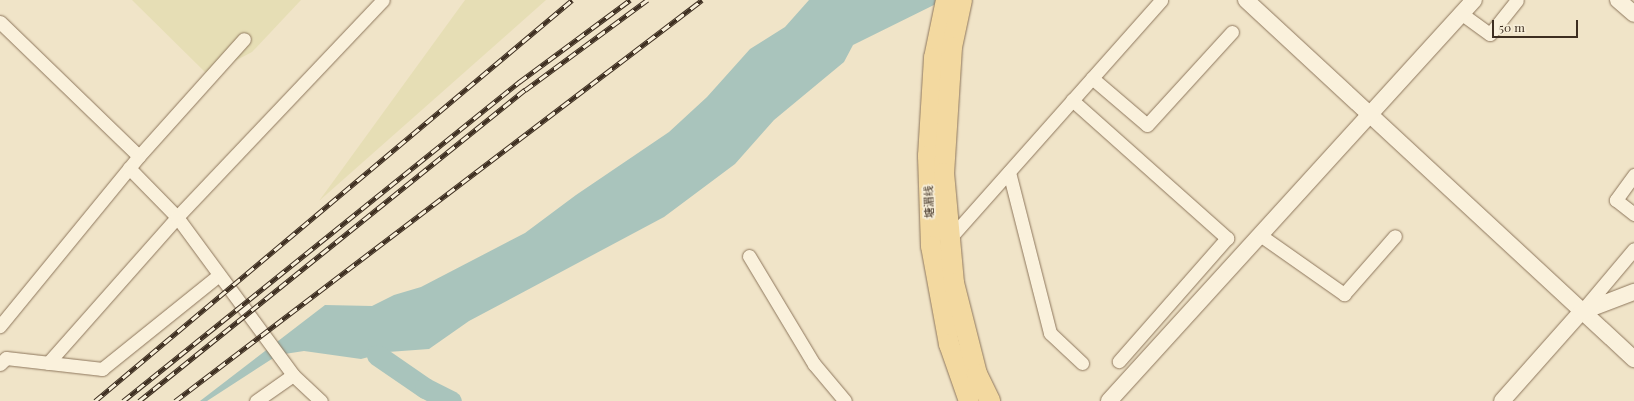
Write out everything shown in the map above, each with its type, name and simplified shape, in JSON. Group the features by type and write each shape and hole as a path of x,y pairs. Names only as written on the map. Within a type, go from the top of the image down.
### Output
{"main road":[{"name":"塘湄线","path":"946,0 934,58 928,156 931,246 949,344 969,401"},
{"path":"962,0 952,47 944,173 954,283 977,374 990,401"}],"street":[{"path":"48,363 176,217 383,0"},
{"path":"950,238 1161,0"},
{"path":"1246,0 1581,312 1634,359"},
{"path":"1109,401 1474,0"},
{"path":"1462,14 1490,34 1517,0"},
{"path":"1618,0 1634,14"},
{"path":"0,22 139,156"},
{"path":"1092,78 1147,125 1232,32"},
{"path":"0,326 139,156 244,38"},
{"path":"1072,100 1227,238 1119,361"},
{"path":"130,168 176,217 293,375 321,401"},
{"path":"1009,172 1050,333 1082,363"},
{"path":"1634,175 1616,200 1634,214"},
{"path":"1260,235 1344,294 1395,236"},
{"path":"1502,401 1581,312 1634,249"},
{"path":"748,256 814,364 845,401"},
{"path":"2,358 102,369 219,275"},
{"path":"1581,312 1634,292"},
{"path":"256,401 293,375"}],"shaded area":[{"path":"132,0 301,0 252,52 208,75"},
{"path":"465,0 546,0 319,201"}],"water":[{"path":"809,0 944,0 853,45 844,62 774,120 735,164 664,217 469,321 429,349 388,352 361,359 304,351 278,355 207,401 200,401 325,305 372,306 394,295 421,287 525,233 576,195 669,132 707,97 750,49 785,27"}],"waterway":[{"path":"377,355 425,388 451,401"}],"railway":[{"path":"95,401 572,0"},
{"path":"123,401 519,82 630,0"},
{"path":"139,401 525,90 647,0"},
{"path":"175,401 702,0"}]}
